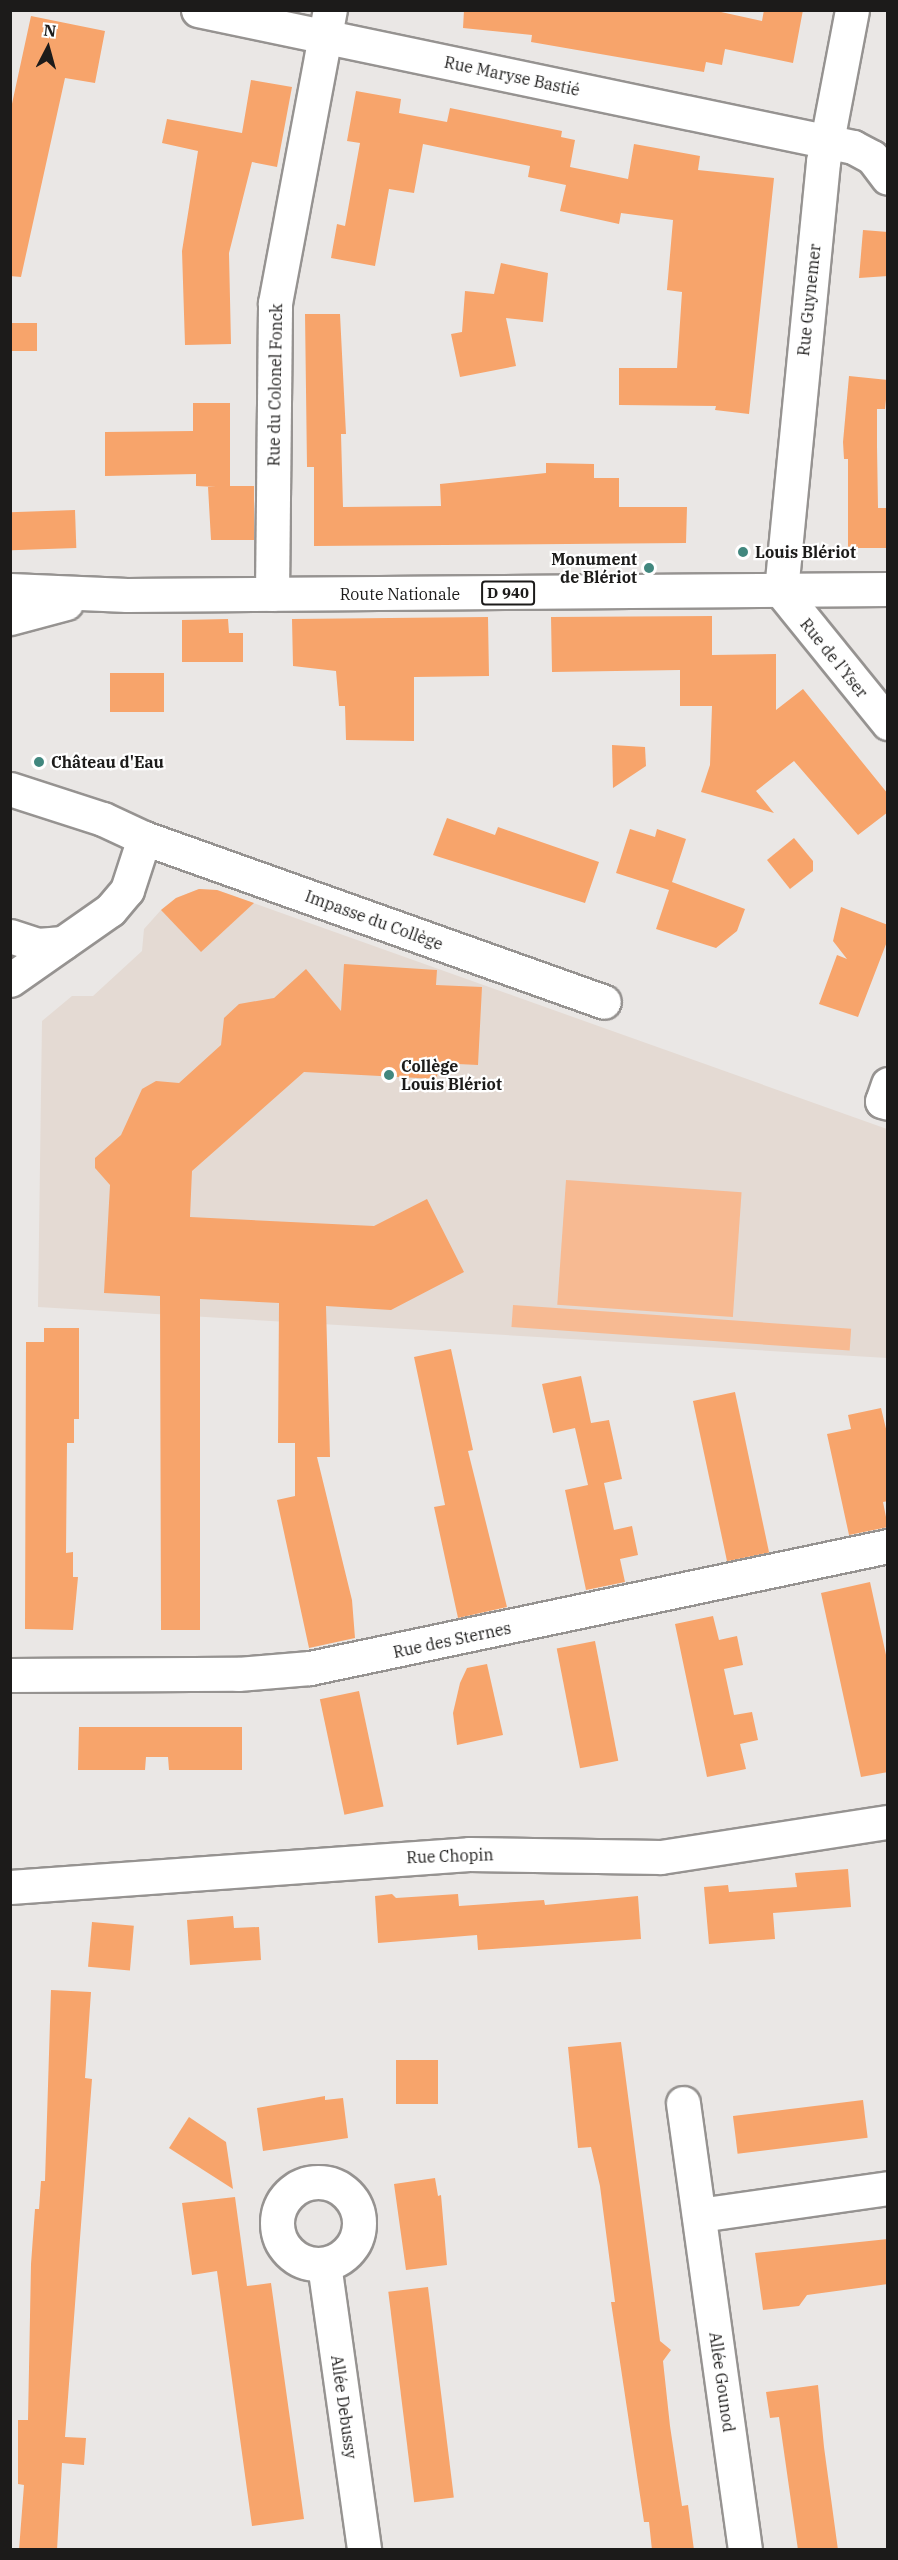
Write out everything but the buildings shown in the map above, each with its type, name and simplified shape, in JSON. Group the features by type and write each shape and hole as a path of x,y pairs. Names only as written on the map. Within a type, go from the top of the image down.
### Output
{"street":[{"name":"Rue Maryse Bastié","path":"198,10 326,23 826,142 872,157 888,178"},
{"name":"Rue Guynemer","path":"781,591 826,142 852,10"},
{"name":"Rue du Colonel Fonck","path":"272,594 275,303 326,23"},
{"name":"Route Nationale","path":"10,590 128,595 888,589"},
{"name":"Rue de l'Yser","path":"781,591 888,723"},
{"name":"Route Nationale","path":"10,618 52,605 128,595"},
{"name":"Impasse du Collège","path":"10,789 103,819 144,838 604,1002"},
{"path":"10,980 110,910 127,890 144,838"},
{"path":"10,936 38,945 63,943"},
{"path":"888,1084 882,1101 888,1103"},
{"name":"Rue des Sternes","path":"10,1675 238,1674 310,1668 888,1546"},
{"name":"Rue Chopin","path":"10,1887 469,1854 661,1857 888,1821"},
{"name":"Allée Gounod","path":"683,2103 745,2550"},
{"path":"699,2215 888,2188"},
{"name":"Allée Debussy","path":"324,2264 364,2550"}],"shaded area":[{"name":"Collège Louis Blériot","path":"199,889 217,890 887,1129 887,1358 38,1307 42,1021 72,996 93,996 142,951 144,929 161,910 176,898"},
{"path":"566,1180 742,1192 733,1317 557,1305"},
{"path":"513,1305 851,1329 850,1351 511,1327"}],"place":[{"name":"Louis Blériot","path":"743,552"},
{"name":"Monument de Blériot","path":"649,568"},
{"name":"Château d'Eau","path":"39,762"},
{"name":"Collège Louis Blériot","path":"389,1075"}]}
